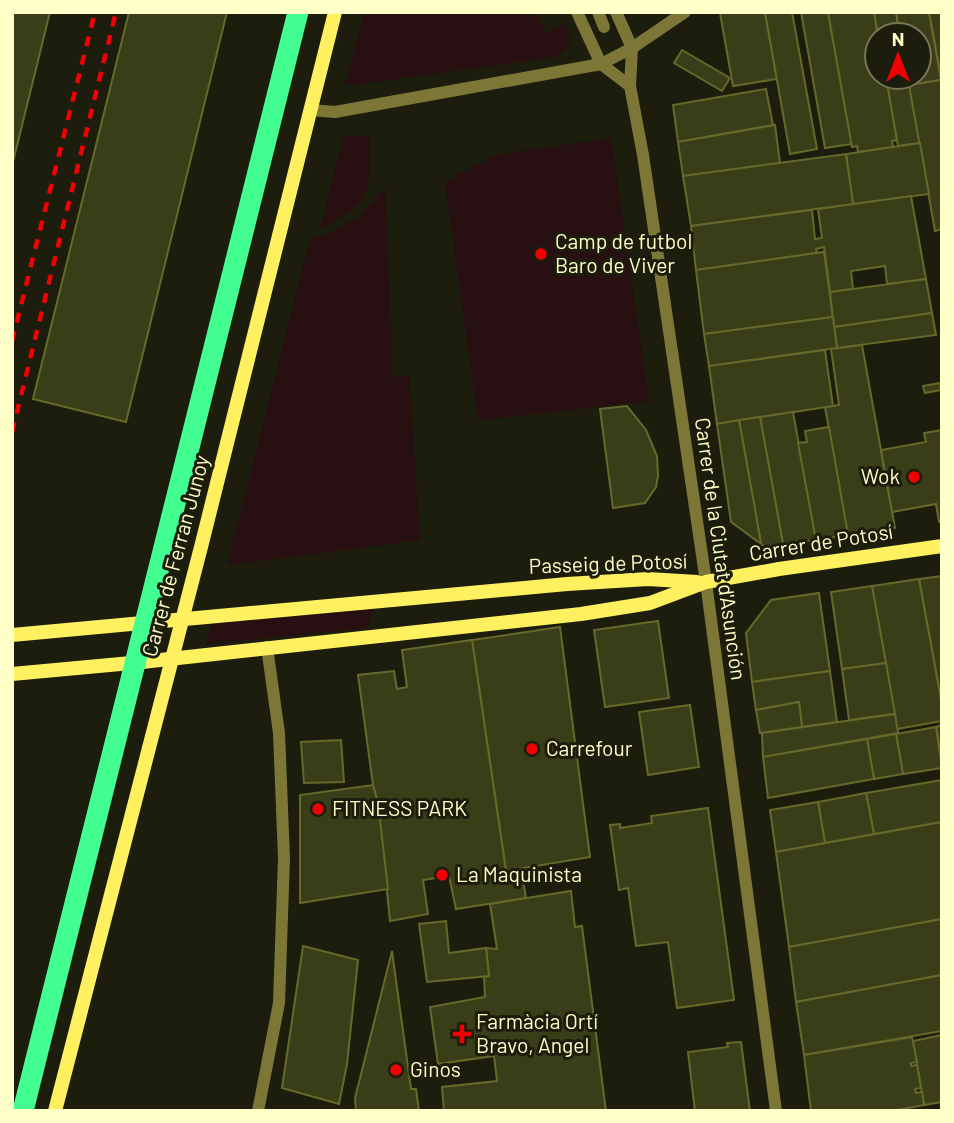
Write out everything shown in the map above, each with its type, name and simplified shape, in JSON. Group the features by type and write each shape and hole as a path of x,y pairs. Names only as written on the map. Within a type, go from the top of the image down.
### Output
{"highway":[{"path":"23,1111 298,12"}],"street":[{"name":"Carrer de Ferran Junoy","path":"55,1111 335,12"},
{"path":"577,12 601,64 630,86"},
{"path":"598,12 604,27"},
{"path":"617,12 632,48"},
{"path":"310,110 335,112 601,64 632,48 685,12"},
{"name":"Carrer de la Ciutat d'Asunción","path":"632,48 630,86 639,130 706,582 776,1111"},
{"name":"Carrer de Potosí","path":"706,582 942,546"},
{"name":"Passeig de Potosí","path":"12,635 567,584 648,579 706,582"},
{"name":"Passeig de Potosí","path":"12,674 581,614 650,603 706,582"},
{"path":"258,1111 279,1003 284,872 284,818 278,733 267,647"}],"shaded area":[{"path":"364,12 536,12 545,33 565,24 572,43 556,57 345,86"},
{"path":"369,136 369,170 365,194 350,211 320,230 343,137"},
{"name":"Camp de futbol Baro de Viver","path":"611,138 649,401 478,420 445,182 496,155"},
{"path":"385,188 393,378 409,376 420,540 227,565 310,240 336,230 358,217"},
{"path":"373,609 367,628 206,644 211,624"}],"building":[{"path":"12,12 50,12 12,166"},
{"path":"129,12 227,12 126,422 33,399"},
{"path":"765,12 777,79 733,86 720,13"},
{"path":"765,12 792,12 817,149 790,154"},
{"path":"801,12 828,12 852,144 825,148"},
{"path":"828,12 874,12 876,21 863,21 863,91 888,91 897,140 892,141 893,147 858,152 857,146 852,147"},
{"path":"874,12 896,12 898,21 876,21"},
{"path":"896,12 929,12 931,21 898,21"},
{"path":"929,12 942,12 942,71 933,33 933,21 931,21"},
{"path":"933,35 941,80 933,81"},
{"path":"682,50 730,78 722,91 674,63"},
{"path":"941,80 942,229 935,231 910,91 933,91 933,81"},
{"path":"766,89 773,125 678,142 673,105"},
{"path":"888,91 911,91 920,143 898,146"},
{"path":"775,125 780,163 683,176 678,142"},
{"path":"920,143 929,194 853,204 846,154"},
{"path":"846,154 853,204 691,226 683,176"},
{"path":"911,196 926,279 887,284 885,266 851,271 853,289 830,292 824,247 816,249 817,253 696,270 691,226 812,210 815,239 822,238 818,209"},
{"path":"824,252 833,317 704,334 696,270"},
{"path":"926,279 932,313 834,327 830,292"},
{"path":"932,313 936,335 837,348 834,327"},
{"path":"833,317 837,348 709,366 704,334"},
{"path":"862,345 895,528 848,535 825,407 839,405 831,349"},
{"path":"825,350 833,406 717,424 709,366"},
{"path":"940,383 941,390 925,393 923,386"},
{"path":"627,406 646,430 657,456 658,476 656,487 645,503 613,508 600,409"},
{"path":"793,412 816,540 783,544 760,417"},
{"path":"760,417 783,544 765,547 761,544 739,420"},
{"path":"739,420 761,544 731,522 717,424"},
{"path":"829,427 848,535 816,540 798,443 807,442 805,431"},
{"name":"Wok","path":"942,430 942,521 939,522 936,504 892,512 881,450 926,442 924,433"},
{"path":"942,576 942,705 919,579"},
{"path":"919,579 942,705 942,721 897,729 872,586"},
{"path":"872,586 886,663 842,669 831,592"},
{"path":"819,593 830,671 752,682 746,633 771,600"},
{"path":"658,621 669,698 605,707 594,630"},
{"name":"Carrefour","path":"560,627 590,857 506,871 472,640"},
{"path":"472,640 506,871 521,869 526,898 456,909 449,876 423,880 428,914 390,921 378,803 373,785 358,675 394,671 397,689 407,687 402,650"},
{"path":"886,663 895,714 849,720 842,669"},
{"path":"830,671 837,722 802,727 799,702 756,710 752,682"},
{"path":"799,702 802,727 760,733 756,710"},
{"path":"690,705 699,767 648,775 639,712"},
{"path":"895,714 898,733 763,757 762,733"},
{"path":"942,725 942,760 936,727"},
{"path":"936,727 942,768 903,774 896,734"},
{"path":"896,734 903,774 874,779 867,739"},
{"path":"867,739 874,779 768,798 763,757"},
{"path":"341,740 344,782 304,783 301,742"},
{"path":"942,780 942,822 874,834 866,793"},
{"path":"373,785 378,803 388,889 300,903 300,795"},
{"path":"866,793 874,834 825,843 818,802"},
{"path":"818,802 825,843 776,852 770,810"},
{"path":"708,808 734,1000 677,1008 668,942 636,946 628,888 619,890 610,825 620,824 620,828 652,823 651,816"},
{"path":"942,822 942,919 789,947 776,852"},
{"path":"571,891 575,927 582,926 606,1111 444,1111 442,1087 497,1081 494,1056 438,1064 430,1007 485,997 484,976 489,976 486,948 497,949 490,904"},
{"path":"942,919 942,975 796,1002 789,947"},
{"path":"446,921 449,953 486,948 489,976 427,982 419,924"},
{"path":"303,946 358,960 347,1064 339,1104 282,1088"},
{"path":"392,951 411,1089 416,1089 419,1111 356,1111 355,1098"},
{"path":"942,975 942,1031 804,1055 796,1002"},
{"path":"942,1035 942,1102 924,1105 913,1041"},
{"path":"912,1037 917,1062 911,1063 911,1066 917,1065 921,1088 915,1089 916,1093 922,1092 924,1105 892,1111 811,1111 804,1055"},
{"path":"741,1042 750,1111 695,1111 688,1052 728,1047 727,1043"}],"railway":[{"path":"12,341 95,12"},
{"path":"12,432 116,12"}],"place":[{"name":"Camp de futbol Baro de Viver","path":"541,254"},
{"name":"Wok","path":"914,477"},
{"name":"Carrefour","path":"532,749"},
{"name":"FITNESS PARK","path":"318,809"},
{"name":"La Maquinista","path":"442,875"},
{"name":"Farmàcia Ortí Bravo, Angel","path":"462,1034"},
{"name":"Ginos","path":"396,1070"}]}
